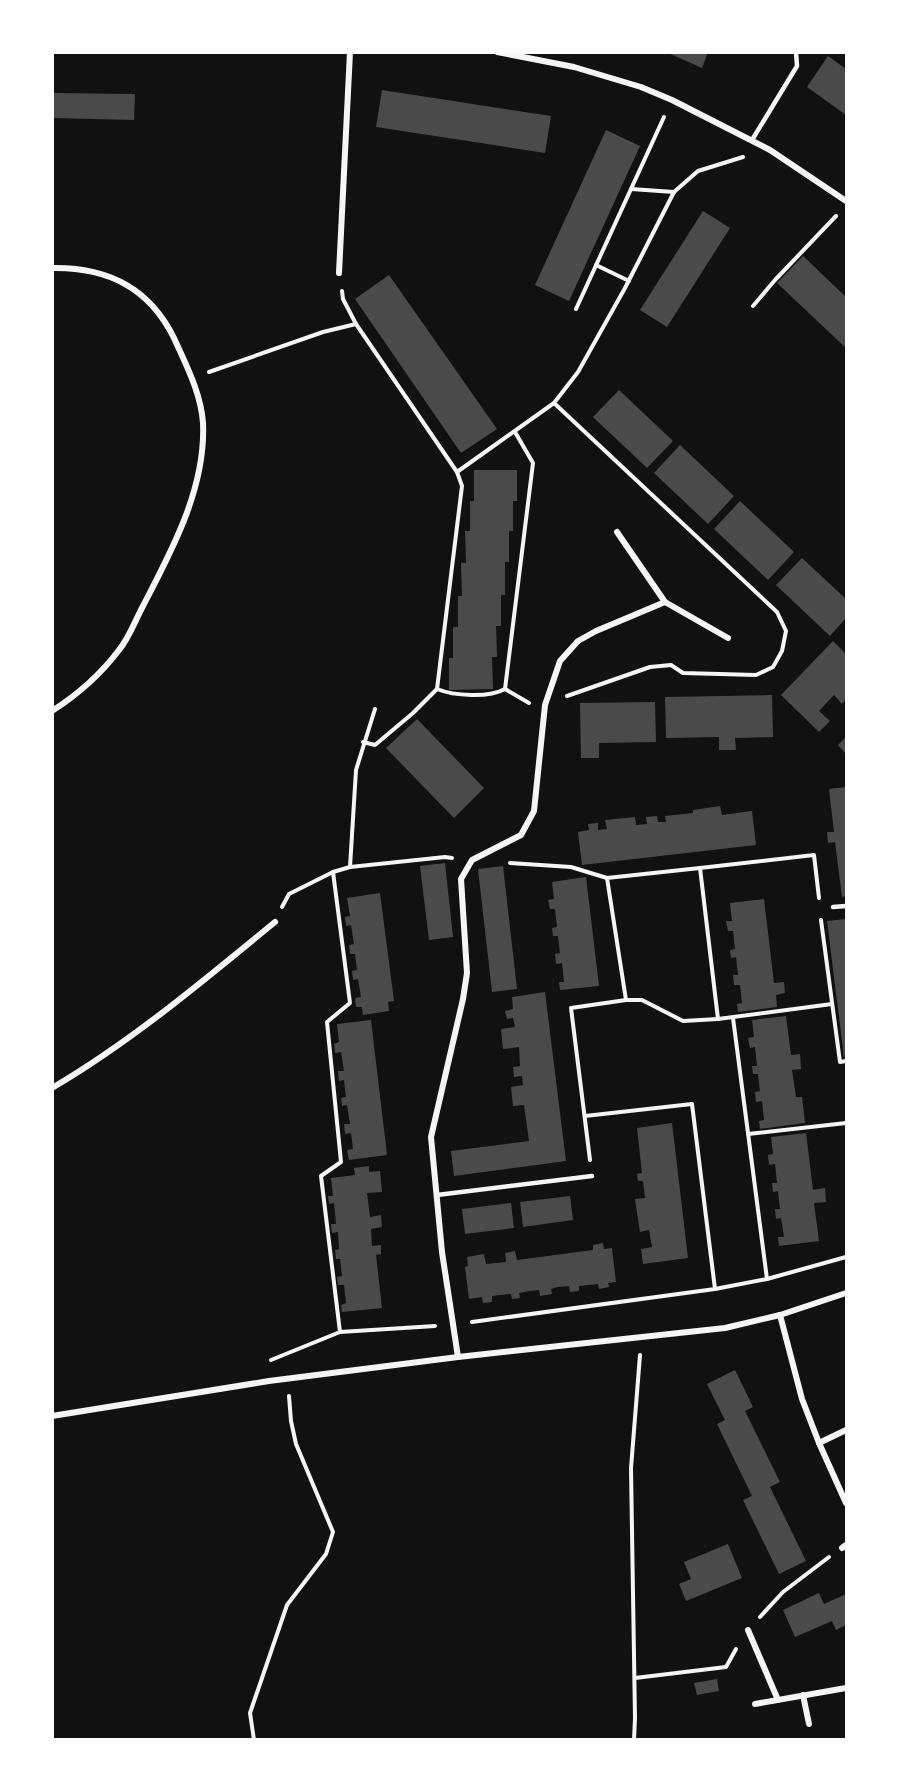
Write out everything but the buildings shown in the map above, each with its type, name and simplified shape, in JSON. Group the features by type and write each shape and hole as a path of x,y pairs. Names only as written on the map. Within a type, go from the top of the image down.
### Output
{"street":[{"path":"339,273 350,52"},
{"path":"497,52 574,67 641,87 672,100 770,150 846,201"},
{"path":"52,268 76,268 113,277 143,295 169,329 193,378 203,423 200,473 188,511 157,579 120,650 91,682 52,711"},
{"path":"617,532 665,602 728,638"},
{"path":"458,1357 436,1195 431,1137 466,982 461,879 472,860 521,835 534,811 545,705 560,661 578,641 665,602"},
{"path":"52,1088 88,1067 153,1021 275,922"},
{"path":"52,1416 231,1386 458,1357 725,1328 780,1315 846,1293"},
{"path":"780,1315 802,1399 846,1503"},
{"path":"819,1443 846,1430"},
{"path":"748,1630 778,1700"},
{"path":"755,1704 846,1688"},
{"path":"803,1695 809,1724"}],"lane":[{"path":"752,140 797,66 796,52"},
{"path":"833,907 846,906"},
{"path":"436,1195 592,1176"}],"path":[{"path":"576,309 672,100"},
{"path":"457,471 554,403 578,372 629,281 674,192 698,171 770,150"},
{"path":"631,189 674,192"},
{"path":"753,306 839,214"},
{"path":"596,265 629,281"},
{"path":"339,273 343,299 356,324 457,471 462,486 436,689 413,713 375,745 363,742"},
{"path":"193,378 323,332 356,324"},
{"path":"505,689 525,702 545,705 650,667 670,665 683,673 756,675 773,667 782,651 786,631 777,612 554,403"},
{"path":"505,689 533,463 515,432"},
{"path":"436,689 450,694 497,694 505,689"},
{"path":"351,867 356,770 375,709"},
{"path":"275,922 289,894 333,872 351,867 445,857 571,867 607,878 814,855 819,900"},
{"path":"700,868 718,1019"},
{"path":"333,872 350,1003 327,1022 341,1162 321,1176 340,1332"},
{"path":"607,878 626,1000"},
{"path":"821,919 840,1062 846,1061"},
{"path":"592,1176 571,1008 642,1000 683,1021 733,1018 832,1004"},
{"path":"733,1018 767,1279"},
{"path":"585,1116 692,1104 715,1289"},
{"path":"748,1134 846,1123"},
{"path":"261,1364 340,1332 453,1325 715,1289 767,1279 846,1257"},
{"path":"634,1740 631,1467 641,1336"},
{"path":"254,1740 250,1713 287,1605 326,1554 333,1533 296,1444 291,1420 288,1380"},
{"path":"635,1678 726,1667 748,1630 783,1592 844,1547"}]}
